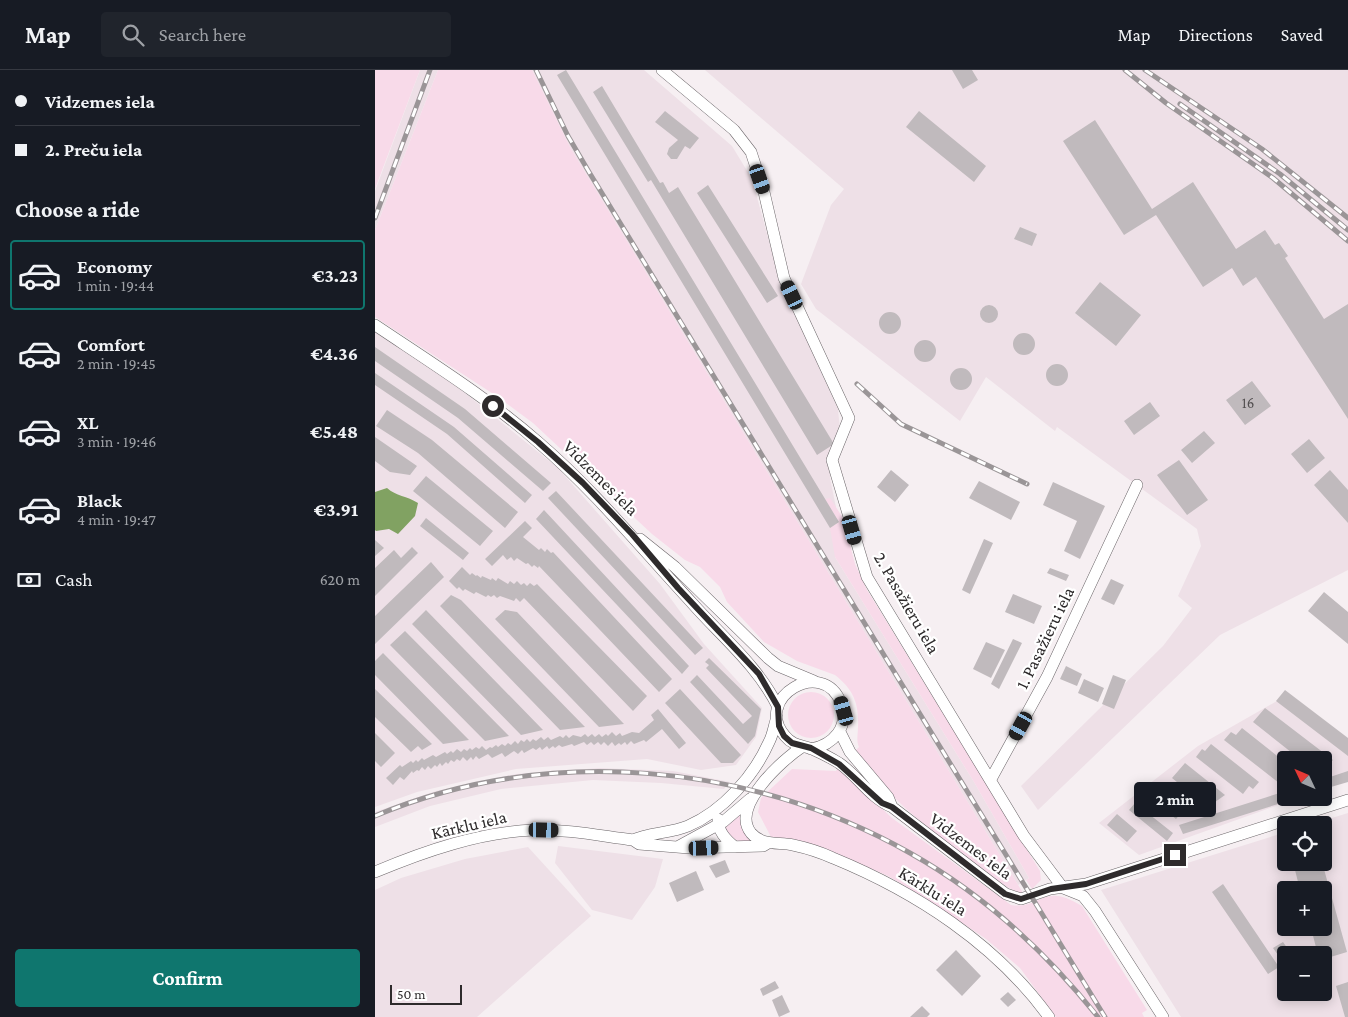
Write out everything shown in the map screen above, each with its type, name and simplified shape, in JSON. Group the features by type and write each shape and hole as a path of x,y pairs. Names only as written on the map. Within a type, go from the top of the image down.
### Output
{"street":[{"name":"2. Pasažieru iela","path":"662,70 733,130 751,152 764,192 784,278 849,418 832,460 862,566 991,780"},
{"name":"Vidzemes iela","path":"375,325 515,423 560,461 632,534 680,590 759,674 778,711 784,736 792,743 807,748 839,764 882,803 892,807 1005,894 1021,899 1051,889 1086,884 1348,800"},
{"name":"1. Pasažieru iela","path":"991,780 1047,677 1137,486"},
{"name":"Vidzemes iela","path":"632,534 653,548 675,567 768,658 779,666 826,686 841,701 844,716 840,732 850,752 888,797 892,807"},
{"path":"778,711 781,700 792,687 808,682 816,682"},
{"name":"Kārklu iela","path":"633,840 640,837 660,835 688,826 720,807 763,755 770,740 778,711"},
{"path":"679,846 718,825 750,799 791,754 827,744 840,732"},
{"path":"991,780 1025,836 1063,888 1083,896 1095,910 1163,1017"},
{"path":"750,799 746,807 747,825 756,838 768,844"},
{"path":"720,807 718,825 726,840 735,847"},
{"name":"Kārklu iela","path":"375,872 435,849 499,834 533,830 633,840 639,844 689,848 763,846 768,844 791,845 812,850 892,886 963,931 992,953 1015,974 1049,1017"}],"shaded area":[{"path":"375,70 420,70 375,189"},
{"path":"420,70 438,70 375,230 375,191"},
{"path":"438,70 532,70 571,149 1023,893 999,882 963,856 890,793 855,751 859,747 857,740 858,719 856,704 847,686 835,675 797,661 764,642 727,602 720,587 700,567 685,560 652,534 533,423 498,397 375,317 375,230"},
{"path":"532,70 644,70 732,146 752,179 772,252 803,332 838,409 840,430 830,454 830,478 839,522 835,557 974,782 1029,878 1018,885 571,149"},
{"path":"705,70 1348,70 1348,570 1220,635 1038,810 1021,786 1163,646 1192,608 1178,596 1201,546 1197,529 1057,427 1055,431 986,377 960,421 816,309 801,284 831,205 844,189"},
{"path":"375,330 460,389 558,468 660,584 704,644 762,708 756,737 736,765 701,770 647,759 516,769 417,792 375,807"},
{"path":"387,488 418,503 415,516 398,534 389,529 375,530 375,492"},
{"path":"830,498 843,518 855,564 867,590 1040,871 1041,880 1032,889 1026,880 1029,878 974,782 835,557 830,528 839,522 825,499"},
{"path":"811,692 824,696 830,702 834,715 830,728 824,734 811,738 798,734 792,728 788,715 792,702 798,696"},
{"path":"1284,697 1348,747 1348,779 1333,785 1333,751 1277,751 1277,806 1139,855 1099,823 1198,746"},
{"path":"600,768 673,771 730,782 724,789 661,783 593,780 501,789 430,806 375,827 375,812 436,791 516,774"},
{"path":"838,768 892,818 1011,905 1029,904 1050,896 1058,896 1082,906 1147,1010 1142,1013 1144,1017 1056,1017 1020,968 986,939 928,900 888,876 844,857 771,837 758,812 761,798 792,769 836,771"},
{"path":"741,813 741,820 754,842 736,840 723,827"},
{"path":"1348,813 1348,1017 1181,1017 1101,890 1277,835 1277,871 1332,871 1332,818"},
{"path":"558,846 663,859 655,887 632,920 592,910 555,863"},
{"path":"528,847 591,916 477,1017 375,1017 375,890 401,878 465,859"}],"building":[{"path":"566,70 839,522 830,528 557,75"},
{"path":"952,70 972,70 978,80 963,89"},
{"path":"602,86 660,183 663,182 669,193 678,187 834,444 817,455 651,180 648,182 593,92"},
{"path":"665,111 699,138 690,149 685,146 677,159 671,159 667,154 669,148 678,140 655,122"},
{"path":"919,111 986,166 974,182 906,127"},
{"path":"1095,120 1152,209 1193,182 1236,249 1265,230 1275,245 1279,243 1288,256 1285,258 1324,319 1348,304 1348,419 1256,277 1243,286 1232,268 1203,287 1156,215 1124,235 1063,141"},
{"path":"708,185 778,296 767,303 697,193"},
{"path":"1020,227 1037,234 1032,246 1014,239"},
{"path":"1100,282 1141,315 1116,346 1075,313"},
{"path":"989,305 995,308 998,314 995,320 989,323 983,320 980,314 983,308"},
{"path":"890,312 898,315 901,323 898,331 890,334 882,331 879,323 882,315"},
{"path":"1024,333 1032,336 1035,344 1032,352 1024,355 1016,352 1013,344 1016,336"},
{"path":"925,340 933,343 936,351 933,359 925,362 917,359 914,351 917,343"},
{"path":"375,347 465,409 551,483 543,491 458,418 375,361"},
{"path":"1057,364 1065,367 1068,375 1065,383 1057,386 1049,383 1046,375 1049,367"},
{"path":"961,368 969,371 972,379 969,387 961,390 953,387 950,379 953,371"},
{"path":"375,373 454,427 532,495 525,503 447,434 375,385"},
{"path":"1252,381 1271,406 1245,425 1226,400"},
{"path":"1150,402 1160,416 1134,435 1124,421"},
{"path":"387,410 432,440 518,512 505,528 418,453 376,426"},
{"path":"1204,431 1215,443 1192,463 1181,450"},
{"path":"375,437 417,466 410,475 390,472 375,461"},
{"path":"1309,439 1325,458 1307,473 1291,454"},
{"path":"1179,460 1208,500 1187,515 1157,475"},
{"path":"891,470 909,485 895,502 877,487"},
{"path":"1330,470 1348,490 1348,523 1314,485"},
{"path":"426,476 493,531 480,546 413,491"},
{"path":"979,481 1020,502 1011,520 969,498"},
{"path":"1053,482 1105,506 1080,559 1064,551 1077,521 1043,505"},
{"path":"556,491 703,648 695,655 548,498"},
{"path":"544,510 689,666 682,674 536,519"},
{"path":"426,518 469,553 463,560 420,526"},
{"path":"525,521 532,528 523,537 539,550 541,548 545,552 547,549 551,553 553,552 672,679 659,692 539,566 538,568 534,565 532,567 517,558 514,561 511,557 507,560 503,555 492,566 485,559"},
{"path":"984,539 993,543 970,594 962,590"},
{"path":"375,540 384,548 375,556"},
{"path":"412,547 418,553 375,596 375,568 394,550 401,558"},
{"path":"431,562 444,577 375,644 375,616"},
{"path":"462,567 470,575 472,573 481,578 482,576 491,580 492,578 496,581 498,578 508,584 510,581 514,584 517,581 521,585 524,583 527,586 530,583 534,586 537,584 647,696 633,711 524,598 520,602 516,598 514,601 500,596 497,598 494,595 486,597 465,589 463,591 459,587 457,589 449,581"},
{"path":"1050,568 1069,575 1066,581 1047,573"},
{"path":"1111,579 1124,585 1114,605 1101,599"},
{"path":"1324,592 1348,612 1348,644 1308,611"},
{"path":"1013,594 1042,606 1034,624 1005,612"},
{"path":"451,595 461,600 585,727 560,730 440,606"},
{"path":"426,610 543,730 521,735 412,624"},
{"path":"505,610 517,612 624,724 599,727 495,619"},
{"path":"405,631 509,736 485,741 390,645"},
{"path":"1013,639 1022,643 999,689 991,684"},
{"path":"986,642 1005,650 991,678 973,669"},
{"path":"383,653 469,740 443,744 375,675 375,661"},
{"path":"709,658 761,709 755,736 748,744 690,682 697,675 743,724 752,716 706,668 709,665 705,662"},
{"path":"1066,666 1082,674 1077,686 1060,679"},
{"path":"1113,675 1126,680 1114,709 1102,704"},
{"path":"1084,679 1104,688 1098,702 1078,693"},
{"path":"375,689 432,744 422,750 418,746 411,752 375,717"},
{"path":"680,689 741,755 733,763 721,763 665,703"},
{"path":"1285,690 1348,738 1348,756 1276,701"},
{"path":"1265,708 1321,751 1290,751 1253,722"},
{"path":"658,709 686,743 679,749 662,729 646,742 644,740 634,744 631,741 627,745 625,742 615,746 612,742 608,746 604,742 601,745 598,742 594,745 591,742 587,745 584,742 574,746 572,744 562,747 559,745 555,748 553,746 549,749 547,746 542,750 540,747 536,750 533,748 524,753 522,750 518,754 514,751 505,757 502,753 492,758 488,754 479,759 476,756 473,760 471,757 467,761 463,757 460,761 457,759 454,762 451,760 448,764 446,762 442,766 440,763 437,767 435,765 431,769 428,766 425,770 422,767 419,771 417,770 413,773 412,771 404,780 400,777 393,785 386,778 400,765 402,767 411,761 413,763 416,760 418,762 422,758 424,760 433,755 436,757 445,752 447,754 451,751 453,753 457,749 461,752 464,749 467,751 470,748 472,750 476,747 479,749 482,746 486,750 496,745 498,747 502,744 505,746 508,743 511,745 515,741 518,744 521,740 524,742 527,739 530,742 533,739 536,741 541,737 544,740 548,737 551,740 560,736 563,738 566,735 569,738 573,735 581,737 585,734 588,737 592,734 595,737 599,734 602,737 606,734 608,736 612,732 616,736 620,733 622,736 632,732 639,733 654,720 651,715"},
{"path":"1242,728 1277,756 1277,781 1224,740 1231,732 1236,735"},
{"path":"375,733 395,753 381,767 375,761"},
{"path":"1211,744 1259,782 1253,789 1249,786 1243,794 1196,757 1202,749 1205,751"},
{"path":"1185,763 1225,795 1208,807 1172,778"},
{"path":"1348,771 1348,782 1333,786 1333,776"},
{"path":"1160,783 1188,805 1176,819 1148,797"},
{"path":"1277,794 1277,804 1183,834 1179,825"},
{"path":"1135,803 1173,833 1167,841 1129,810"},
{"path":"1117,814 1137,831 1127,842 1107,825"},
{"path":"725,860 730,872 716,878 709,866"},
{"path":"696,871 704,890 677,902 669,883"},
{"path":"1295,871 1324,871 1327,881 1298,881"},
{"path":"1223,884 1277,964 1277,968 1268,974 1212,892"},
{"path":"1332,898 1347,952 1332,957 1332,946 1316,946 1313,936 1332,936"},
{"path":"1283,942 1286,946 1277,946 1277,954 1273,948"},
{"path":"956,950 981,976 962,996 936,970"},
{"path":"775,981 779,988 763,996 760,989"},
{"path":"1348,982 1348,1017 1345,1017 1336,986"},
{"path":"1008,992 1016,1000 1008,1007 1000,999"},
{"path":"782,995 790,1012 779,1017 772,1000"},
{"path":"922,1006 930,1014 927,1017 910,1017"}],"railway":[{"path":"375,218 430,70"},
{"path":"536,70 568,136 589,172 1105,1017"},
{"path":"1125,70 1166,103 1273,178 1348,241"},
{"path":"1145,70 1262,149 1348,218"},
{"path":"1180,104 1280,174 1348,230"},
{"path":"857,384 901,424 1027,484"},
{"path":"375,816 441,793 509,779 577,772 647,773 715,782 783,799 848,822 910,853 937,869 988,906 1035,947 1098,1017"}],"route":[{"path":"493,406 538,442 583,483 632,534 712,626 759,674 770,690 778,707 779,726 784,736 792,743 802,748 811,748 839,764 882,803 892,807 919,830 1005,894 1021,899 1051,889 1086,884 1175,855"}]}
